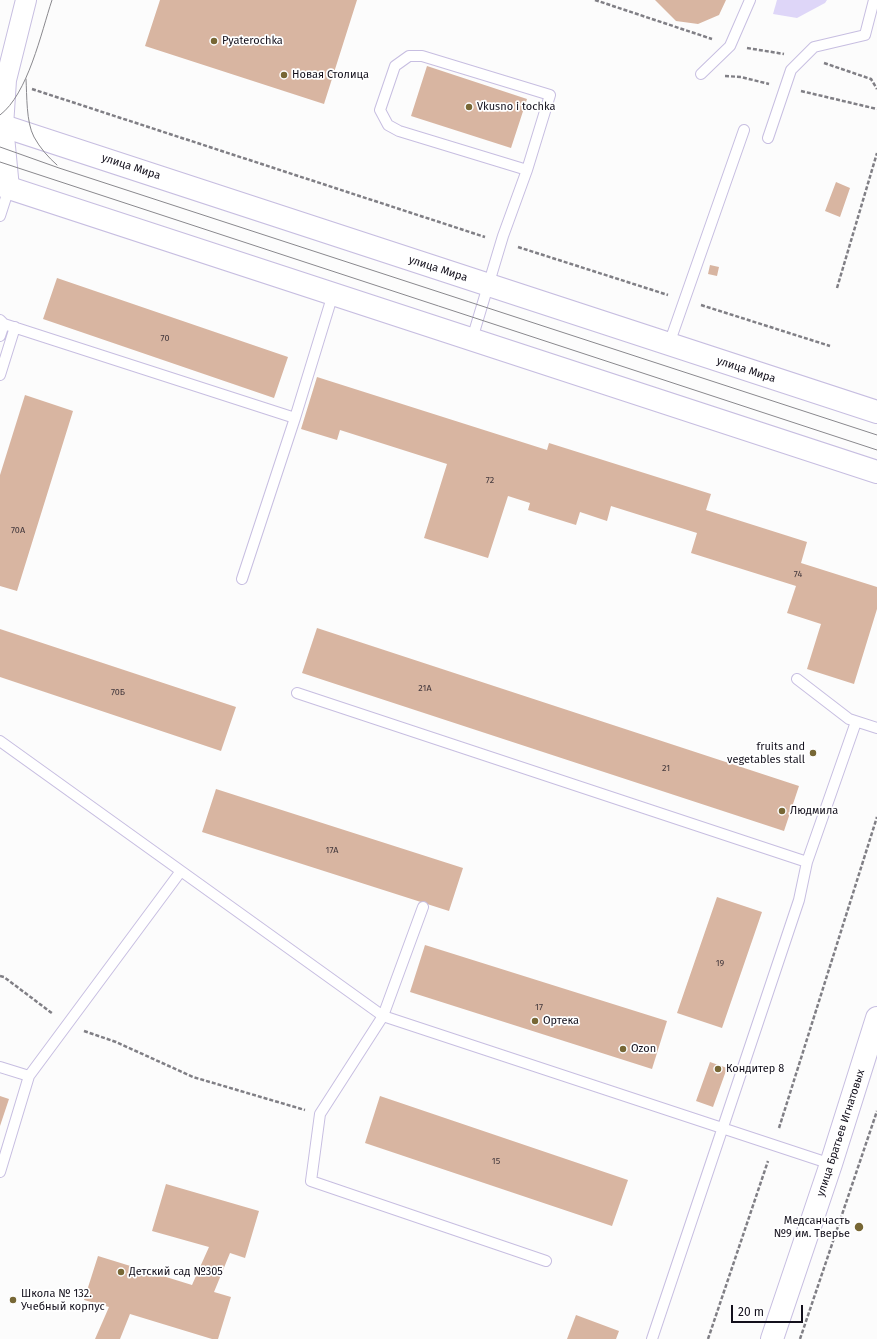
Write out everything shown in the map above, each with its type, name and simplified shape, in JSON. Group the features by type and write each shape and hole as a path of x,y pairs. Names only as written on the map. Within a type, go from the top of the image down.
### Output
{"main road":[{"name":"улица Мира","path":"2,125 877,412"},
{"path":"4,186 877,472"},
{"name":"улица Братьев Игнатовых","path":"772,1339 831,1164 877,1018"}],"street":[{"path":"4,186 2,125 6,80 26,0"}],"lane":[{"path":"701,74 730,46 750,0"},
{"path":"768,138 791,70 814,48 865,35 874,0"},
{"path":"472,339 488,285 527,170 550,95 422,56 409,56 395,66 380,110 388,125 399,131 527,170"},
{"path":"669,344 683,300 744,130"},
{"path":"0,216 4,186"},
{"path":"242,579 295,418 333,294"},
{"path":"0,336 2,322 295,418"},
{"path":"0,375 15,327"},
{"path":"797,679 849,719 877,728"},
{"path":"297,693 807,862"},
{"path":"652,1339 799,900 807,862 856,722"},
{"path":"0,741 383,1016 831,1164"},
{"path":"0,1172 30,1076 181,871"},
{"path":"423,907 383,1016 320,1114 311,1181 546,1261"},
{"path":"0,1067 30,1076"}],"path":[{"path":"32,90 830,346"},
{"path":"837,288 877,153"},
{"path":"708,1339 774,1144 877,817"},
{"path":"0,976 4,977 68,1025 116,1042 193,1077 320,1114"},
{"path":"800,1339 877,1111"}],"shaded area":[{"path":"777,0 827,0 825,3 797,18 773,14"}],"building":[{"name":"Новая Столица","path":"160,0 357,0 324,104 145,46"},
{"path":"655,0 726,0 719,15 698,24 676,21"},
{"name":"Vkusno i tochka","path":"427,66 527,99 511,148 411,116"},
{"path":"836,182 850,188 840,217 825,211"},
{"path":"710,265 719,267 717,276 708,274"},
{"path":"57,278 288,357 274,398 43,319"},
{"path":"317,377 547,450 549,443 711,494 706,510 807,542 801,563 877,587 877,609 854,684 807,669 821,624 787,613 796,586 691,553 697,533 611,506 607,521 580,512 576,525 528,510 530,503 508,496 488,558 424,538 447,464 340,430 337,440 301,429"},
{"path":"25,395 73,411 17,591 0,586 0,475"},
{"path":"317,628 799,786 784,831 302,673"},
{"path":"0,629 236,707 221,751 0,677"},
{"path":"216,789 463,868 449,911 202,832"},
{"path":"717,897 762,912 722,1028 677,1013"},
{"path":"425,945 667,1021 652,1069 410,992"},
{"path":"710,1062 727,1068 713,1107 696,1101"},
{"path":"0,1096 9,1099 0,1126"},
{"path":"380,1096 628,1180 612,1226 365,1143"},
{"name":"Детский сад №305","path":"166,1184 259,1211 245,1258 230,1253 214,1292 231,1297 218,1339 212,1339 130,1314 120,1339 95,1339 109,1307 84,1300 98,1256 192,1285 209,1247 152,1231"},
{"path":"576,1315 619,1331 616,1339 567,1339"}],"tram line":[{"path":"0,115 10,105 26,78 52,0"},
{"path":"26,79 27,108 31,131 47,156 57,165"},
{"path":"0,147 59,168 877,435"},
{"path":"0,162 877,450"}],"place":[{"name":"Pyaterochka","path":"214,41"},
{"name":"Новая Столица","path":"284,75"},
{"name":"Vkusno i tochka","path":"469,107"},
{"name":"fruits and vegetables stall","path":"813,753"},
{"name":"Людмила","path":"782,811"},
{"name":"Ортека","path":"535,1021"},
{"name":"Ozon","path":"623,1049"},
{"name":"Кондитер 8","path":"718,1069"},
{"name":"Медсанчасть №9 им. Тверье","path":"859,1227"},
{"name":"Детский сад №305","path":"121,1272"},
{"name":"Школа № 132. Учебный корпус","path":"13,1300"}]}
